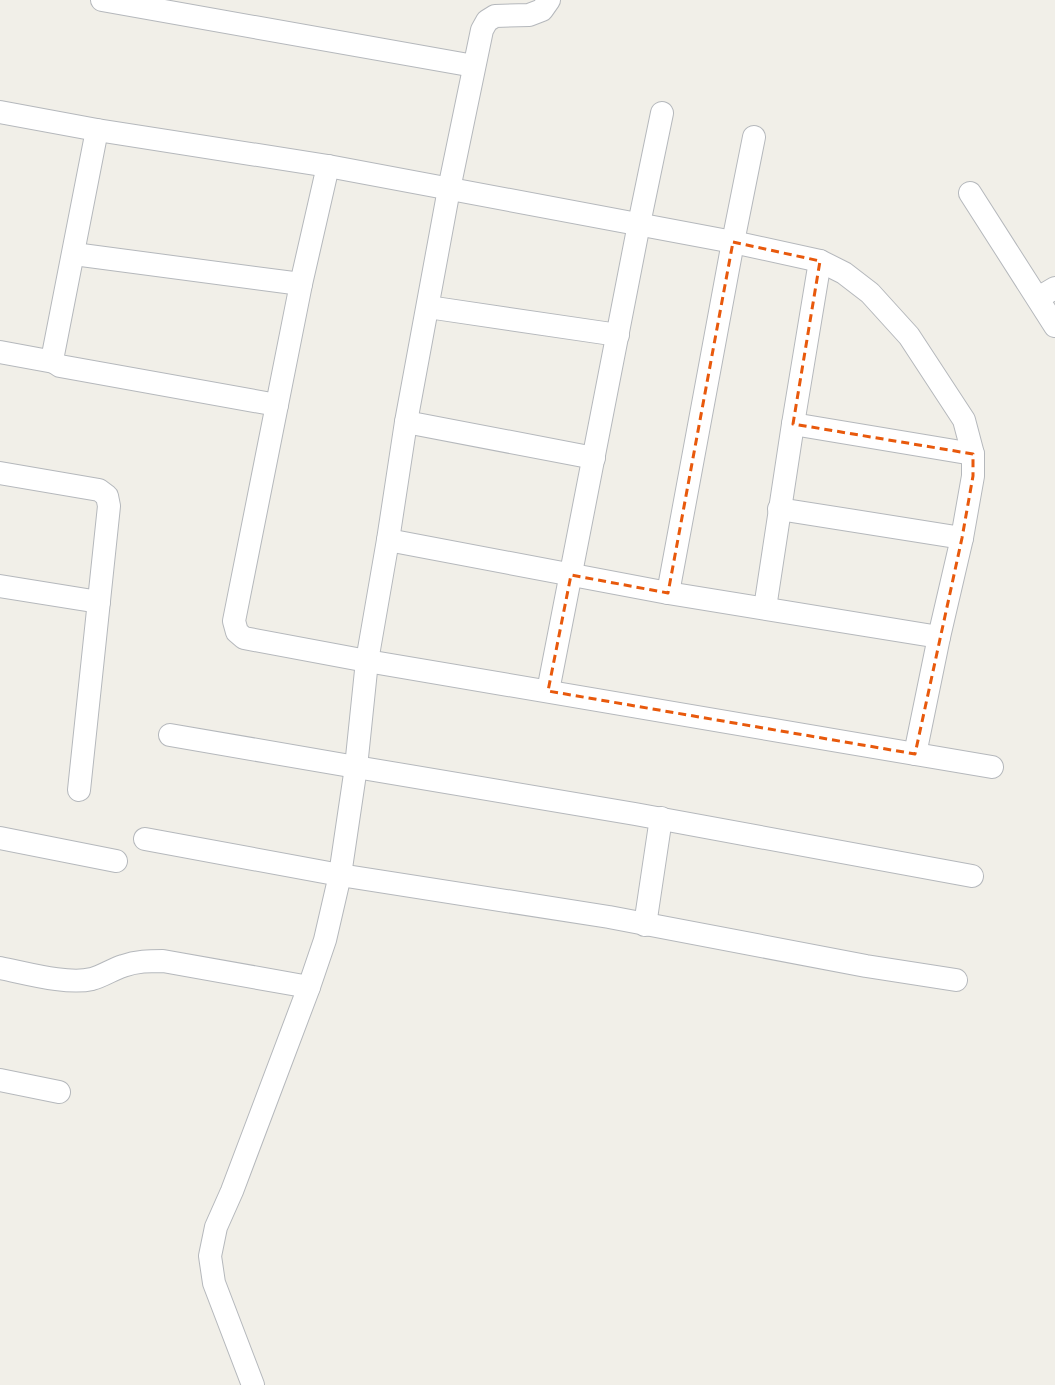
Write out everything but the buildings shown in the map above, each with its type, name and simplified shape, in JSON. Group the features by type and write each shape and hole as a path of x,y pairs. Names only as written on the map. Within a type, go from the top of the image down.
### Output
{"street":[{"path":"102,0 474,66"},
{"path":"253,1385 214,1283 210,1256 216,1227 232,1191 309,987 325,940 340,875 356,768 367,661 388,540 406,422 449,189 482,30 487,21 495,16 529,15 542,10 549,0"},
{"path":"0,112 97,130 328,166 639,224 820,261 844,273 870,293 909,336 964,420 973,454 973,476 962,538 938,637 916,754"},
{"path":"548,691 662,113"},
{"path":"54,362 53,355 74,254 97,130"},
{"path":"668,593 754,137"},
{"path":"328,166 301,284 234,622 236,632 244,638 367,661 992,767"},
{"path":"970,193 1046,293 1055,326"},
{"path":"74,254 301,284"},
{"path":"765,608 779,509 820,261"},
{"path":"428,307 618,335"},
{"path":"0,352 54,362 60,366 277,405"},
{"path":"406,422 594,458"},
{"path":"793,424 973,454"},
{"path":"0,473 99,490 106,496 109,506 79,790"},
{"path":"779,509 962,538"},
{"path":"388,540 668,593 938,637"},
{"path":"0,586 99,602"},
{"path":"170,735 356,768 661,818 972,876"},
{"path":"645,925 661,818"},
{"path":"0,838 116,861"},
{"path":"145,838 340,875 593,915 866,966 956,980"},
{"path":"0,968 66,980 80,980 92,979 123,966 142,961 163,961 309,987"},
{"path":"0,1080 59,1092"}],"highlighted area":[{"path":"733,242 820,261 793,424 973,454 973,476 962,538 915,754 548,691 571,575 668,593"}]}
